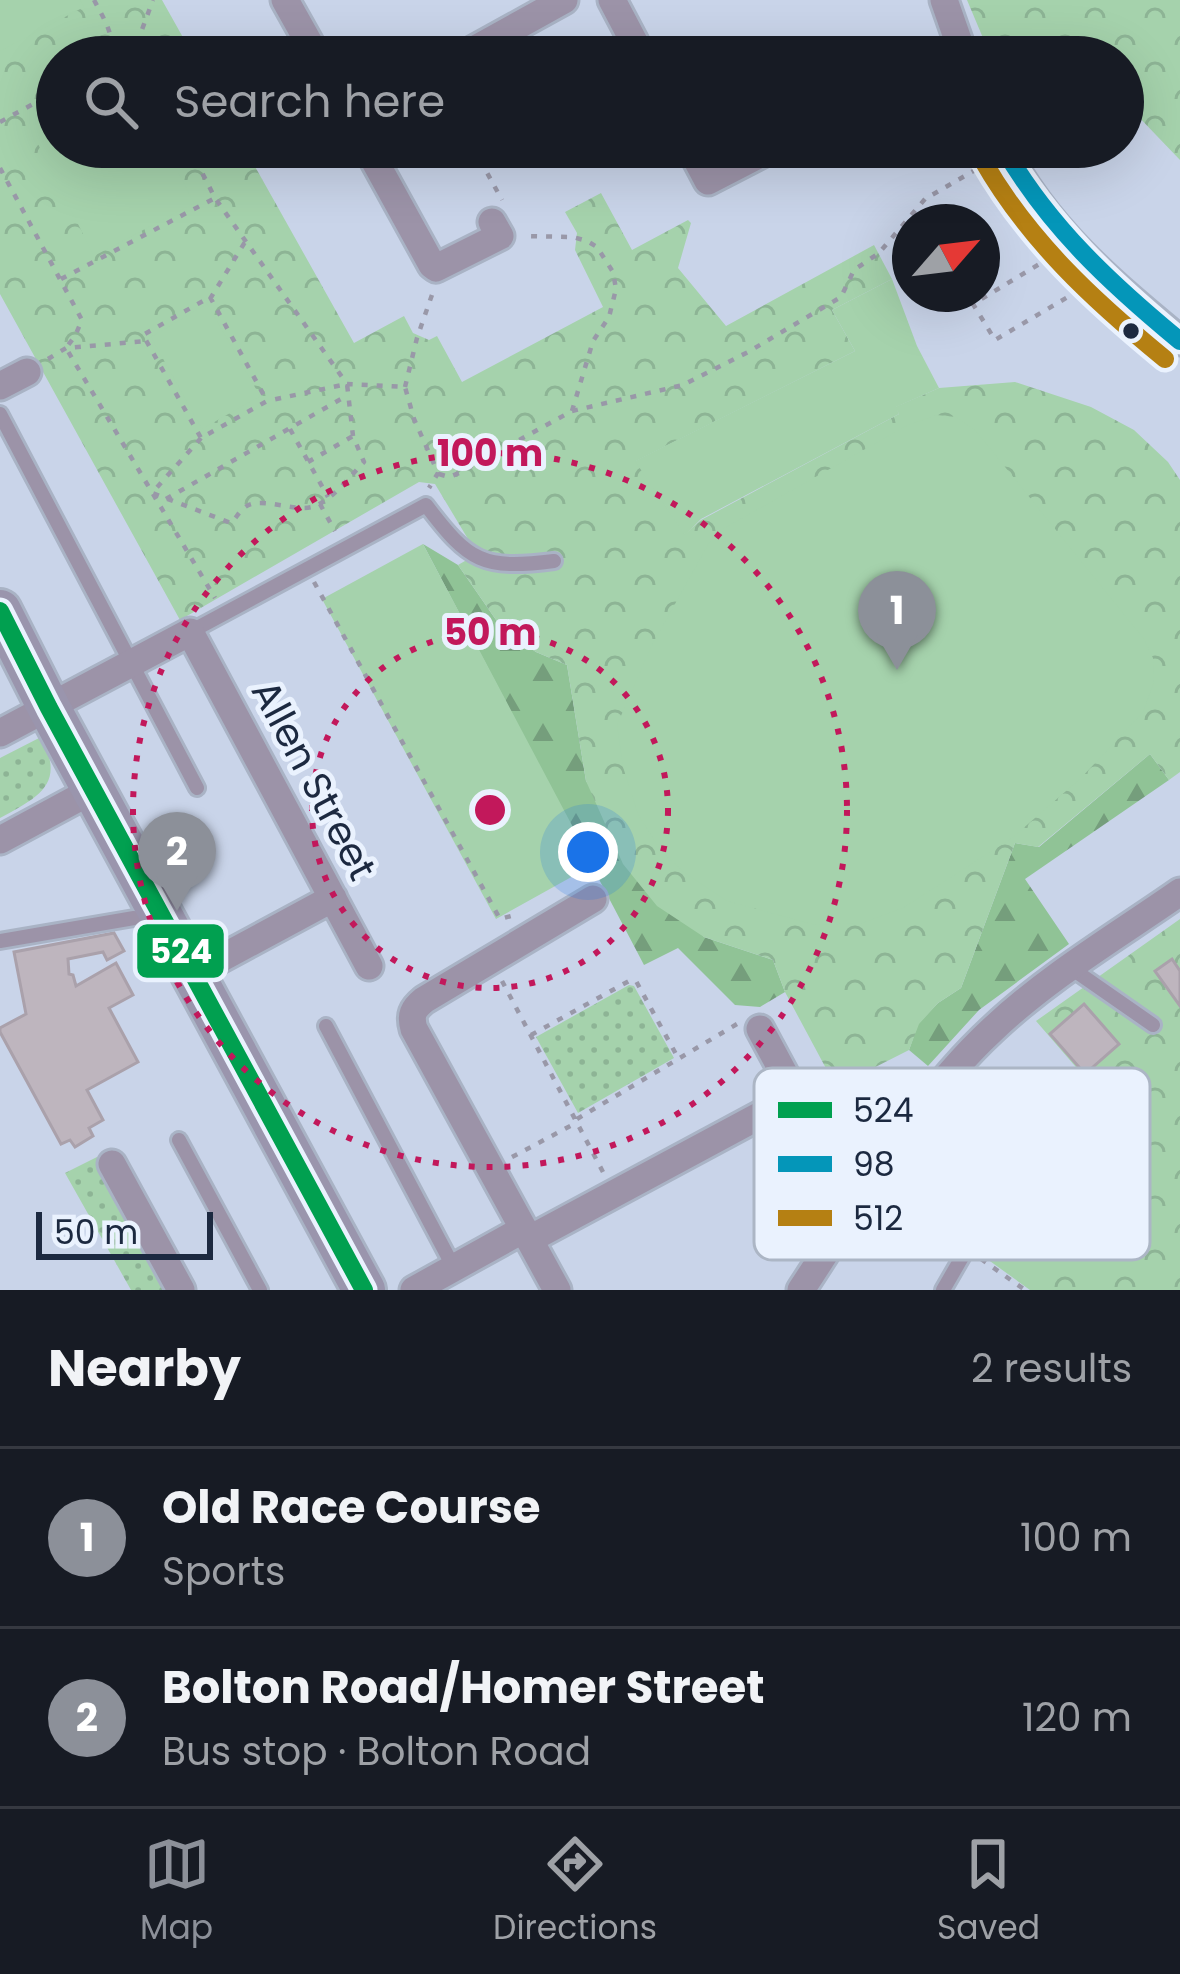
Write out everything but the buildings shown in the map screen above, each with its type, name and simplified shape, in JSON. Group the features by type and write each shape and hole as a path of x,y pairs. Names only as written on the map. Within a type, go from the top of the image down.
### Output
{"main road":[{"path":"0,611 364,1290"}],"street":[{"path":"285,0 305,36"},
{"path":"499,36 564,0"},
{"path":"612,0 631,36"},
{"path":"944,0 957,36"},
{"path":"379,168 432,265 441,267 496,229"},
{"path":"701,168 709,182 735,168"},
{"path":"1016,168 1072,245 1102,277 1180,340"},
{"path":"0,386 26,372"},
{"path":"0,733 190,632"},
{"name":"Allen Street","path":"190,632 369,966"},
{"path":"0,840 93,790"},
{"path":"957,1068 990,1030 1028,998 1180,892"},
{"path":"192,974 333,898"},
{"path":"557,1290 411,1018 415,1008 549,925 578,901"},
{"path":"760,1029 781,1068"},
{"path":"414,1290 754,1118"},
{"path":"112,1164 181,1290"},
{"path":"809,1287 826,1260"}],"lane":[{"path":"0,414 197,788"},
{"path":"190,632 426,506 455,543 473,555 510,566 554,561"},
{"path":"0,941 134,918"},
{"path":"1071,968 1153,1025"},
{"path":"326,1026 454,1268"},
{"path":"179,1140 260,1290"},
{"path":"943,1290 960,1260"}],"path":[{"path":"94,0 111,36"},
{"path":"140,36 153,0"},
{"path":"0,122 36,102"},
{"path":"0,168 82,320 65,349"},
{"path":"152,494 231,523 243,508 256,502 308,509 320,504 364,462 353,436 347,385 215,198 200,168"},
{"path":"484,168 503,202 496,229 586,241 597,248 613,272 616,289 609,316 593,341 572,411"},
{"path":"441,267 405,387 438,473 449,477 572,411 683,385 823,308 841,297 854,270 879,253 925,199 975,168"},
{"path":"61,279 215,198"},
{"path":"201,438 143,335 210,299 246,240"},
{"path":"1072,245 973,304 995,340 1102,277"},
{"path":"210,299 267,400"},
{"path":"65,349 147,341"},
{"path":"65,349 224,614"},
{"path":"152,494 201,438 267,400 347,385 405,387"},
{"path":"166,499 348,395"},
{"path":"290,429 328,497"},
{"path":"308,462 353,436"},
{"path":"426,506 429,487 438,473"},
{"path":"320,504 345,549"},
{"path":"307,569 500,920 539,909 549,925"},
{"path":"490,960 614,1193"},
{"path":"531,1035 629,980 636,982 678,1058"},
{"path":"490,1168 743,1020 760,1029"},
{"path":"982,1260 1025,1290"}],"green space":[{"path":"0,0 162,0 182,36 36,36 36,168 256,168 354,343 404,316 413,333 429,340 437,336 462,382 603,307 575,250 577,233 565,212 601,193 632,250 688,220 691,223 678,268 726,326 874,245 892,279 832,310 855,351 636,461 685,534 701,520 899,414 895,407 939,388 1015,382 1091,407 1134,430 1180,480 1180,772 1169,780 1150,754 1038,847 1015,843 961,988 919,1024 909,1050 873,1068 826,1068 773,960 704,937 657,906 623,864 586,781 567,665 503,630 458,565 477,554 435,484 419,482 180,620 0,294"},
{"path":"0,0 80,0 84,7 0,51"},
{"path":"967,0 1180,0 1180,160 1144,122 1144,36 982,36"},
{"path":"50,168 176,168 194,203 94,256"},
{"path":"892,279 892,312 904,312 939,388 896,407 899,414 701,519 685,535 635,461 855,351 832,310"},
{"path":"207,304 260,396 202,429 151,337"},
{"path":"937,415 956,417 976,431 1144,639 1153,658 1154,682 1143,712 1081,778 1012,838 903,908 863,923 815,925 727,901 661,851 638,814 623,767 617,725 651,647 714,534 908,425"},
{"path":"423,544 458,565 503,630 567,665 586,781 704,937 773,960 785,992 760,1007 735,1005 678,948 644,965"},
{"path":"423,544 593,865 496,919 322,599"},
{"path":"41,737 51,767 49,778 37,796 0,818 0,758"},
{"path":"1150,754 1169,780 1025,879 1069,944 979,1010 928,1066 909,1050 918,1024 961,988 1015,843 1039,847"},
{"path":"1180,919 1180,1290 1030,1290 988,1260 1150,1260 1150,1068 1077,1068 1036,1021"},
{"path":"634,986 674,1058 578,1113 536,1037"},
{"path":"97,1157 172,1290 131,1290 65,1173"}],"transit line":[{"name":"512","path":"988,168 1020,216 1064,267 1165,359"},
{"name":"98","path":"1016,168 1082,252 1180,341"},
{"name":"524","path":"0,611 364,1290"}],"place":[{"name":"Old Race Course","path":"897,670"},
{"name":"Bolton Road/Homer Street","path":"177,911"}]}
